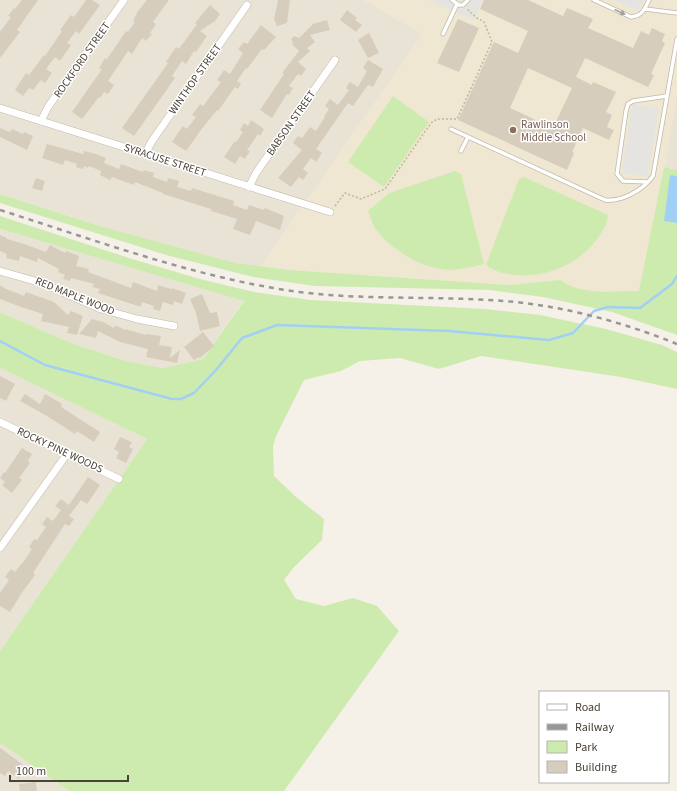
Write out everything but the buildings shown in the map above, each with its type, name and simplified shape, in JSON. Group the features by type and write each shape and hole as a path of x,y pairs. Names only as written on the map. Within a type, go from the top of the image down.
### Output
{"street":[{"name":"ROCKFORD STREET","path":"42,121 48,108 124,0"},
{"name":"WINTHOP STREET","path":"145,154 152,141 247,5"},
{"name":"BABSON STREET","path":"249,187 256,173 335,60"},
{"name":"SYRACUSE STREET","path":"0,108 330,212"},
{"name":"RED MAPLE WOOD","path":"0,272 42,283 101,309 137,319 174,326"},
{"name":"ROCKY PINE WOODS","path":"0,422 119,479"},
{"path":"0,548 67,454"}],"lane":[{"path":"452,0 457,4 463,5 468,0"},
{"path":"594,0 631,17 637,16 645,9 649,0"},
{"path":"443,34 457,4"},
{"path":"645,9 677,13"},
{"path":"450,129 605,200 612,201 641,190 653,176 677,39"},
{"path":"648,182 623,181 617,174 626,111 628,104 633,101 667,96"},
{"path":"461,151 468,137"}],"path":[{"path":"330,212 345,194 361,199 385,189 431,123 437,119 457,119 492,42 484,22 477,18 463,5"}],"shaded area":[{"path":"0,0 364,0 423,34 261,266 236,263 97,225 0,194"},
{"name":"Rawlinson Middle School","path":"364,0 677,0 677,92 644,301 510,285 290,270 261,266 422,34"},
{"path":"428,0 483,0 473,20"},
{"path":"614,0 644,0 639,11"},
{"path":"677,92 677,170 664,167"},
{"path":"632,104 659,108 648,177 622,173"},
{"path":"0,229 244,300 203,359 163,368 126,361 71,343 0,312"},
{"path":"0,368 147,439 0,651"},
{"path":"0,743 69,791 0,791"}],"green space":[{"path":"393,96 429,122 384,187 348,162"},
{"path":"664,167 677,170 677,335 612,312 543,297 490,290 315,286 253,277 166,255 0,203 0,194 97,225 236,263 290,270 510,285 560,280 569,285 588,291 639,291"},
{"path":"455,171 461,174 484,264 469,268 448,270 424,265 401,253 375,228 368,211 389,193"},
{"path":"524,177 608,215 605,227 595,242 584,253 573,261 547,273 518,275 494,270 486,265 519,179"},
{"path":"0,216 129,258 200,279 254,292 311,300 485,309 540,315 606,329 662,345 677,352 677,389 621,377 481,356 439,369 400,358 360,361 341,371 304,380 276,436 273,446 274,476 296,497 324,519 322,540 294,567 284,580 296,599 324,606 353,598 377,606 399,631 284,791 69,791 0,743 0,651 147,439 0,368 0,312 71,343 126,361 163,368 203,359 244,301 0,229"}],"water":[{"path":"670,175 677,176 677,223 664,221"}],"waterway":[{"path":"0,341 45,365 172,399 181,399 194,393 216,370 242,338 277,325 449,331 549,340 573,333 594,311 608,307 640,308 672,284 677,276"}],"railway":[{"path":"0,210 185,268 261,286 326,295 515,302 557,308 598,317 638,329 677,344"}],"place":[{"name":"Rawlinson Middle School","path":"513,130"}]}
